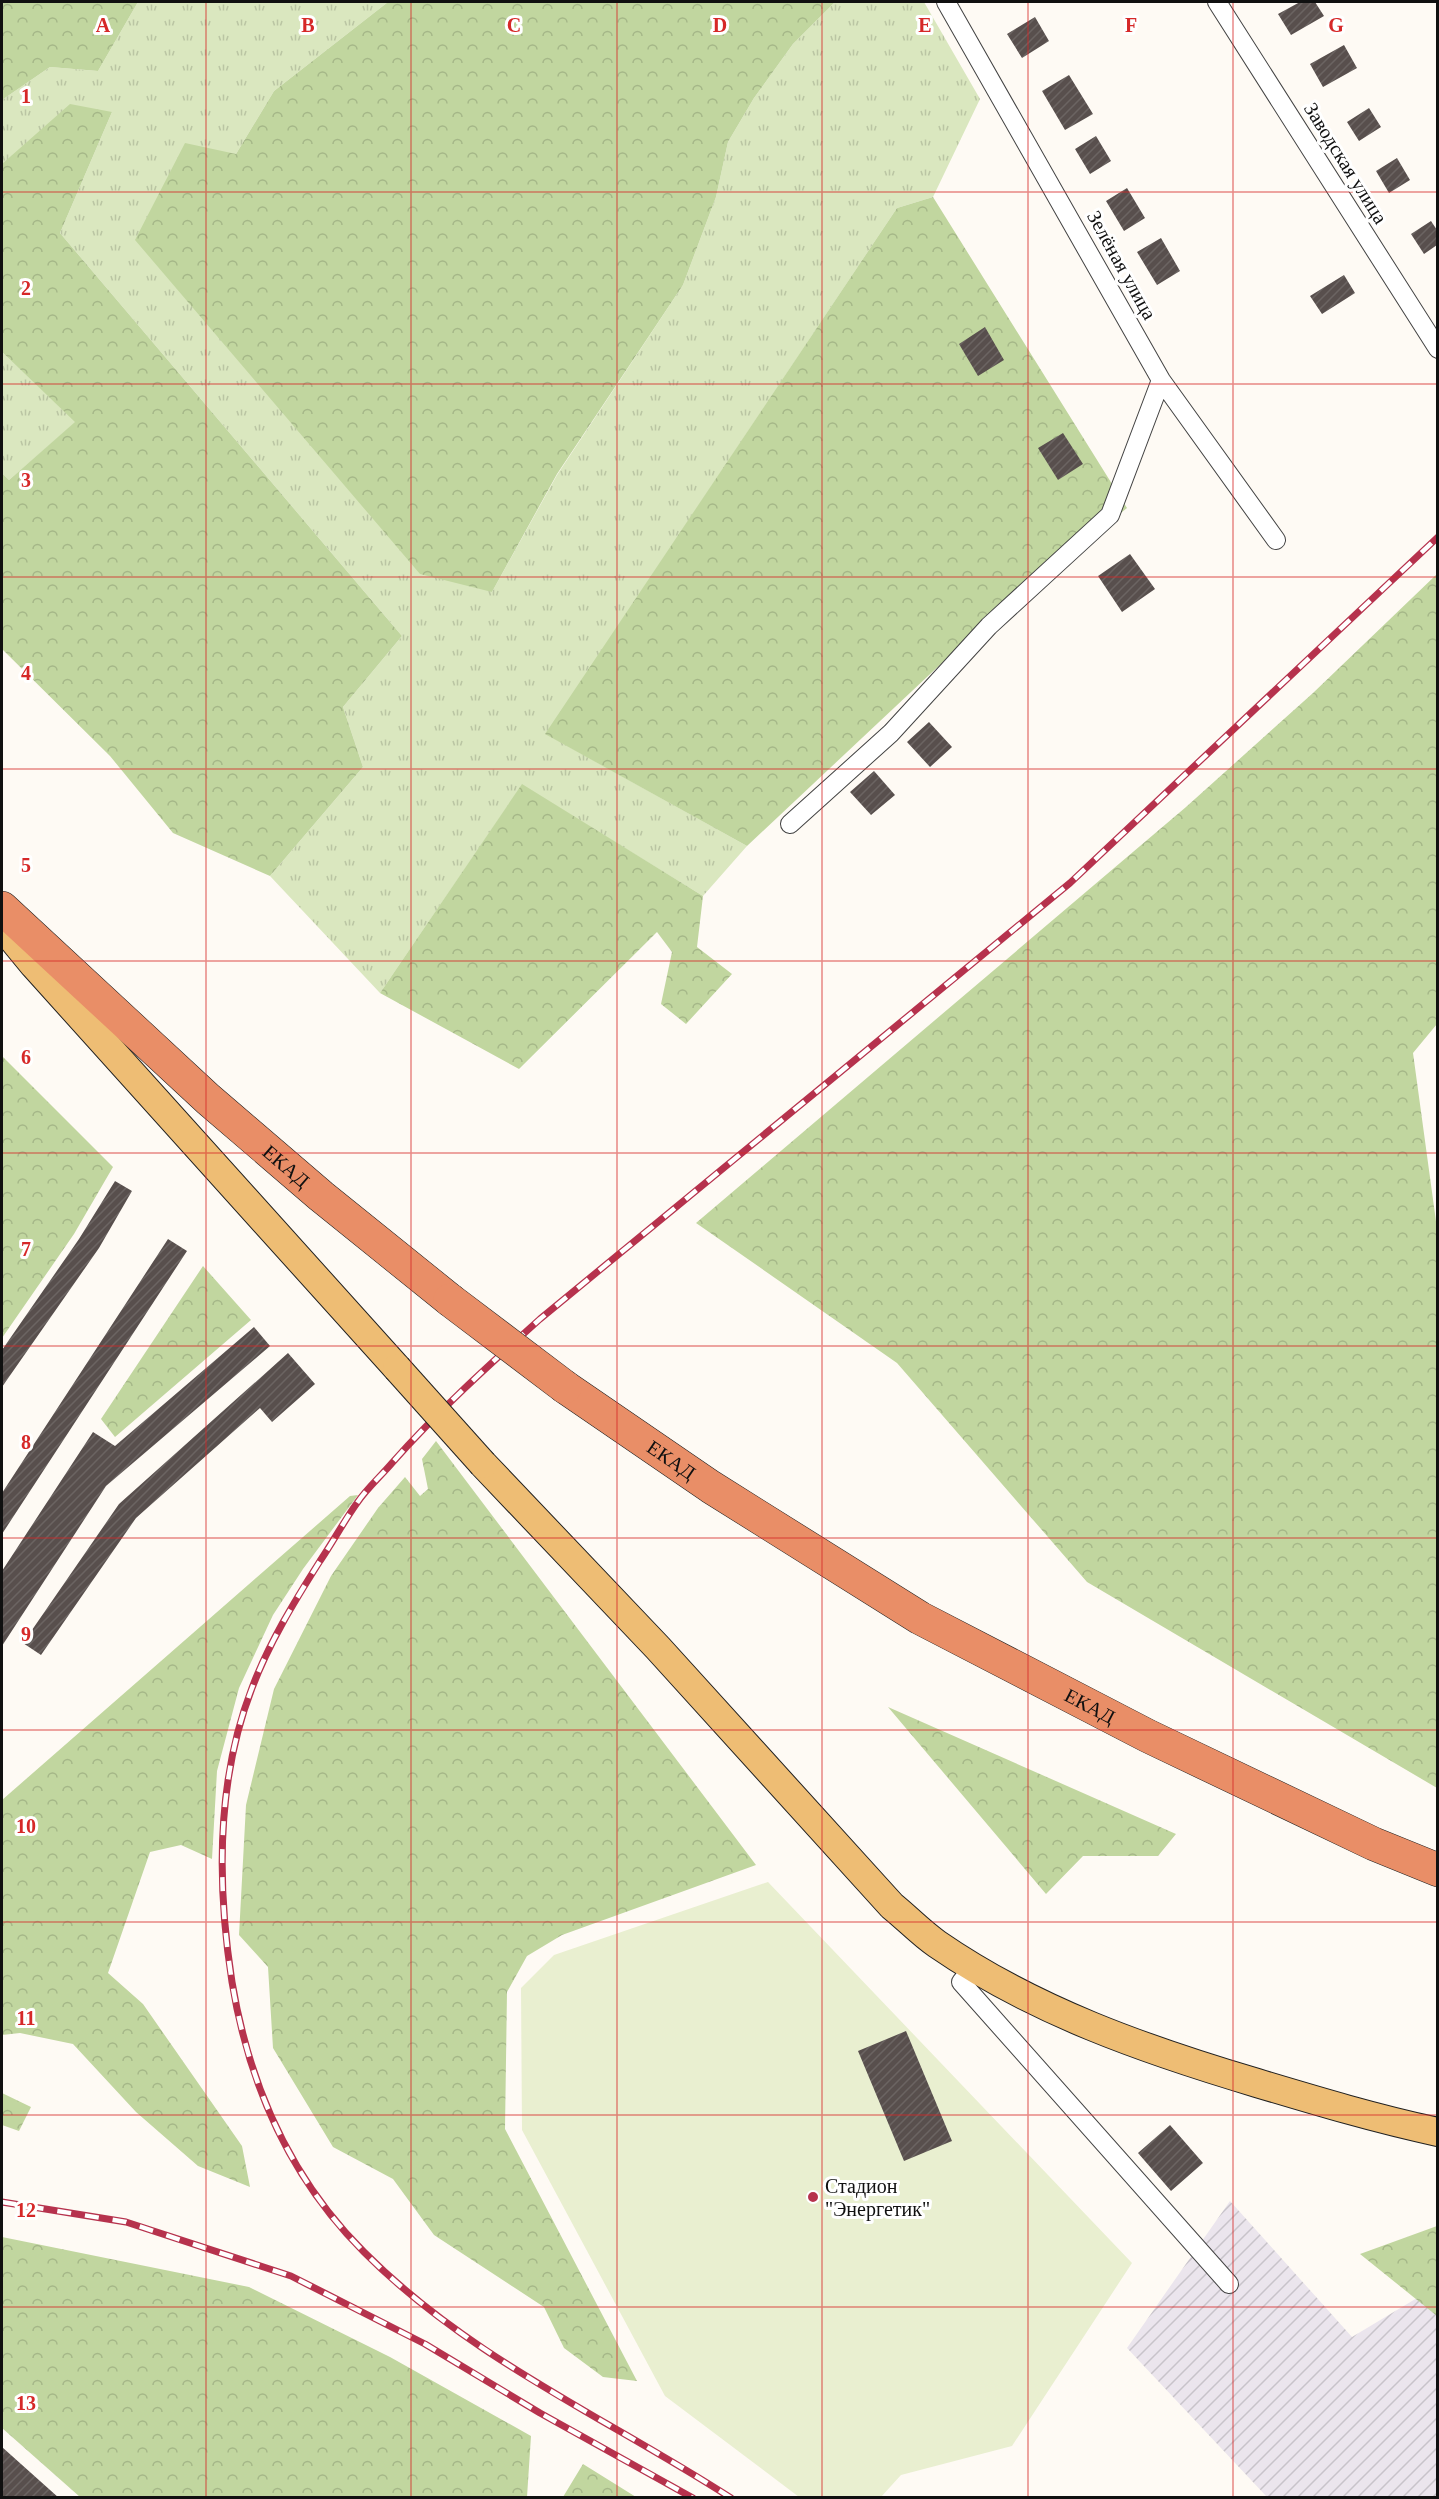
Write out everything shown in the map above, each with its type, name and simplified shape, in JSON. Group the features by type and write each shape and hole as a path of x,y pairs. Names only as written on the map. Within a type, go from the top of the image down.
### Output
{"highway":[{"name":"ЕКАД","path":"2,908 208,1099 321,1196 450,1300 565,1387 711,1487 920,1618 1148,1736 1374,1844 1437,1870"}],"main road":[{"path":"2,926 34,965 483,1464 658,1648 892,1906 936,1943 973,1967 1062,2013 1173,2058 1288,2093 1437,2132"}],"street":[{"name":"Заводская улица","path":"1217,2 1437,349"},
{"name":"Зелёная улица","path":"952,5 1161,380 1276,540"},
{"path":"790,824 891,733 989,626 1110,515 1161,380"},
{"path":"973,1967 961,1982 1229,2284"}],"shaded area":[{"path":"1230,2201 1352,2337 1422,2295 1437,2312 1437,2497 1267,2497 1127,2348"}],"green space":[{"path":"2,2 138,2 98,71 50,67 2,100"},
{"path":"138,2 388,2 274,91 236,154 492,592 557,475 683,285 716,197 728,142 754,98 793,44 835,2 924,2 980,99 933,197 897,208 546,734 747,846 703,896 522,785 380,993 270,876 363,767 343,707 402,636 60,233 112,112 2,164 2,100 50,67 98,71"},
{"path":"388,2 835,2 793,44 754,98 728,142 716,197 683,285 557,474 492,592 420,574 135,240 185,143 236,154 274,91"},
{"path":"70,104 112,112 60,233 402,636 343,707 363,767 270,876 173,833 110,756 2,649 2,473 9,480 75,422 2,352 2,164"},
{"path":"933,197 1127,508 977,630 747,846 545,734 897,208"},
{"path":"2,352 76,422 9,480 2,473"},
{"path":"1437,574 1437,1024 1413,1053 1438,1236 1437,1788 1087,1582 897,1363 696,1223 1186,807 1313,693"},
{"path":"522,784 703,896 697,947 732,974 686,1024 661,1004 672,952 657,932 519,1069 380,993"},
{"path":"2,1056 113,1167 74,1234 2,1338"},
{"path":"203,1266 251,1320 115,1437 101,1419"},
{"path":"436,1441 756,1865 562,1935 527,1956 507,1992 505,2129 637,2381 603,2377 564,2348 544,2307 434,2235 393,2179 333,2147 273,2048 268,1967 239,1935 246,1805 274,1689 331,1576 378,1508 405,1477 420,1496 428,1489 422,1459"},
{"path":"358,1495 303,1569 273,1615 239,1688 217,1771 212,1859 181,1845 150,1852 108,1973 143,2004 242,2146 250,2187 198,2166 136,2112 73,2044 20,2033 2,2035 2,1800 350,1496"},
{"path":"888,1707 1176,1834 1158,1856 1083,1856 1046,1894"},
{"name":"Стадион \"Энергетик\"","path":"768,1882 1132,2263 1012,2446 901,2475 881,2497 799,2497 665,2396 522,2130 521,1988 554,1955"},
{"path":"2,2093 31,2107 19,2131 2,2125"},
{"path":"1438,2226 1437,2316 1360,2254"},
{"path":"2,2237 249,2287 390,2357 531,2436 527,2497 80,2497 2,2428"},
{"path":"583,2464 636,2497 563,2497"}],"building":[{"path":"1300,2 1315,2 1324,16 1291,35 1278,14"},
{"path":"1035,17 1049,41 1022,58 1007,34"},
{"path":"1344,45 1357,68 1323,87 1310,64"},
{"path":"1069,75 1093,114 1065,130 1042,91"},
{"path":"1369,108 1381,127 1359,141 1347,122"},
{"path":"1096,136 1111,161 1090,174 1075,149"},
{"path":"1397,158 1410,180 1389,193 1376,171"},
{"path":"1127,188 1145,218 1124,231 1106,201"},
{"path":"1431,221 1437,230 1437,245 1424,254 1411,234"},
{"path":"1161,238 1180,271 1157,285 1137,252"},
{"path":"1344,275 1355,293 1322,314 1310,296"},
{"path":"985,327 1004,360 978,376 959,344"},
{"path":"1063,433 1083,464 1058,480 1038,448"},
{"path":"1130,554 1155,589 1122,612 1098,576"},
{"path":"929,722 952,747 930,767 907,742"},
{"path":"874,771 895,795 871,815 850,792"},
{"path":"115,1181 132,1191 99,1248 2,1387 2,1350 79,1239"},
{"path":"168,1239 187,1251 2,1534 2,1493"},
{"path":"254,1327 270,1346 106,1486 2,1646 2,1571 93,1432 115,1446"},
{"path":"288,1353 315,1384 272,1422 260,1408 136,1518 41,1655 23,1643 119,1504"},
{"path":"906,2031 952,2141 904,2161 858,2051"},
{"path":"1170,2125 1203,2163 1171,2191 1138,2153"},
{"path":"2,2447 59,2498 2,2498"}],"railway":[{"path":"731,2498 540,2385 448,2324 405,2290 364,2252 338,2223 294,2161 277,2128 249,2057 232,1982 227,1946 222,1871 226,1797 240,1723 252,1688 283,1623 352,1510 409,1444 483,1371 540,1319 1070,883 1438,537"},
{"path":"2,2202 126,2222 291,2276 425,2344 540,2413 693,2498"}],"place":[{"name":"Стадион \"Энергетик\"","path":"813,2197"}]}
